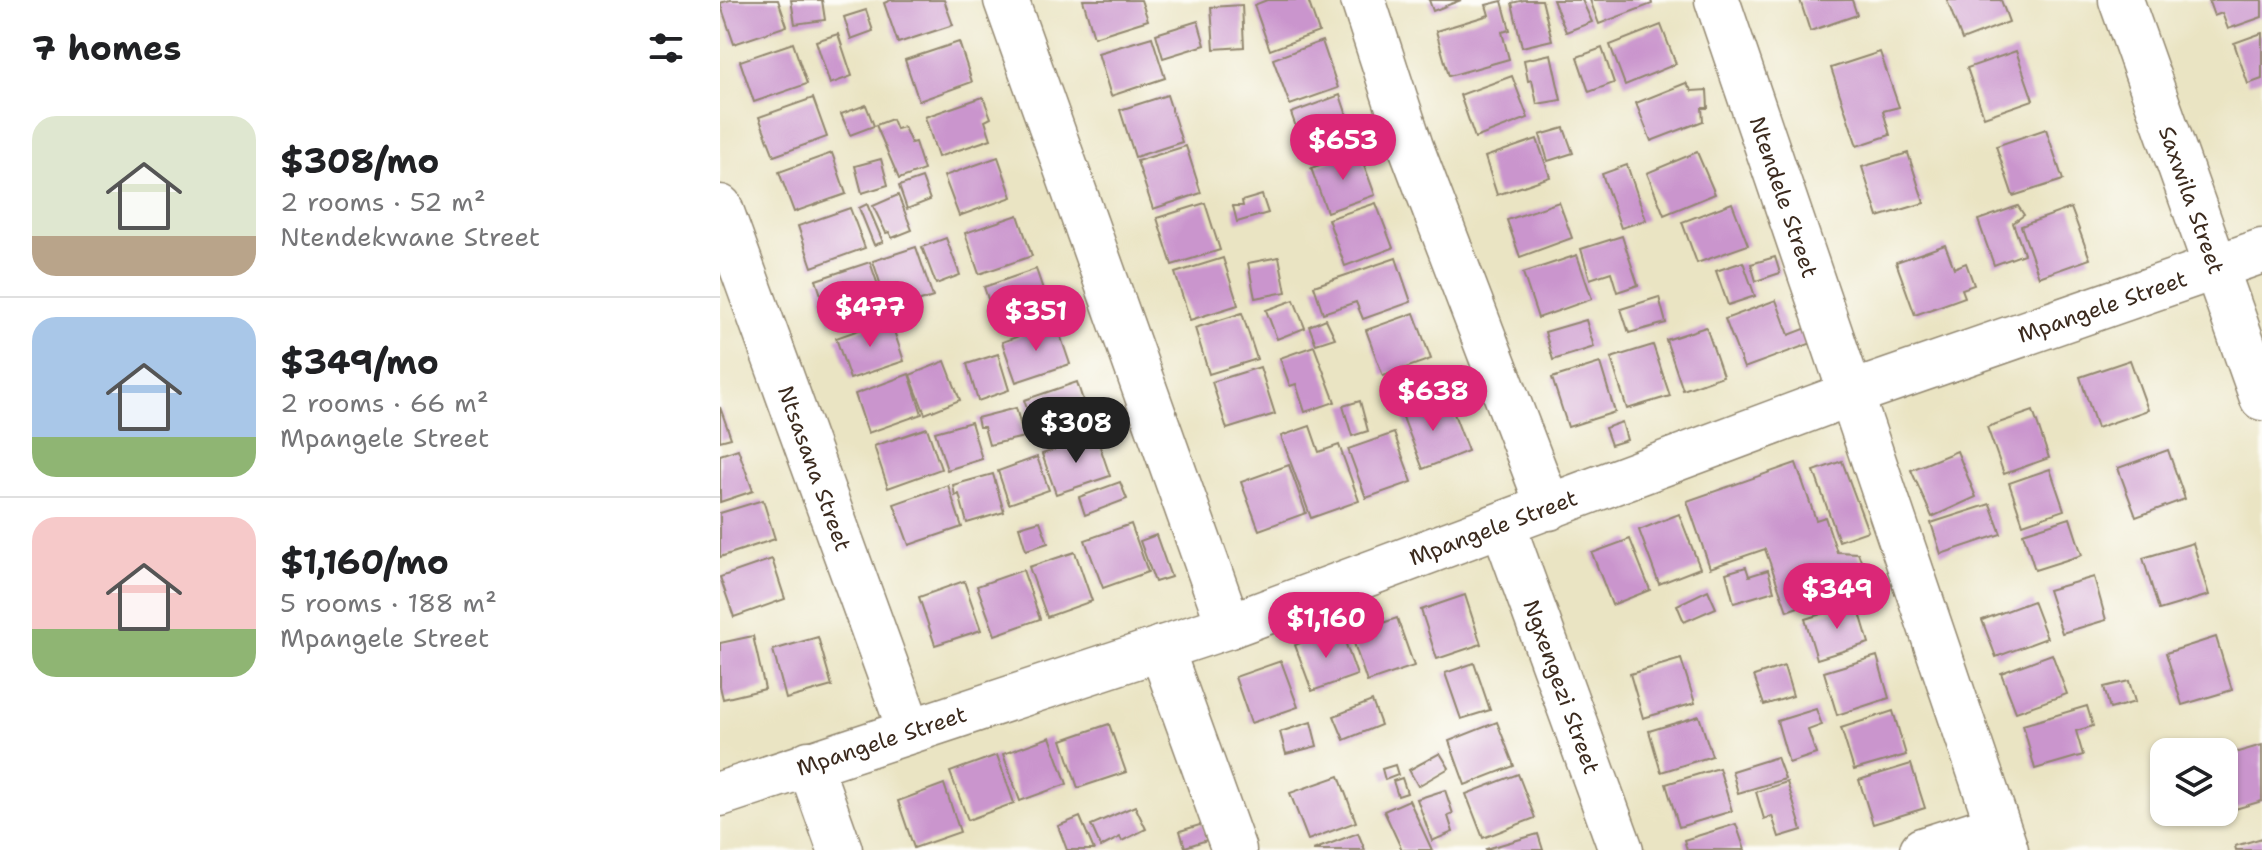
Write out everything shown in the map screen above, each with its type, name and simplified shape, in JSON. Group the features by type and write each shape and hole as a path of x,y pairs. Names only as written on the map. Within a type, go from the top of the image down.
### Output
{"street":[{"path":"1006,0 1229,626"},
{"path":"1363,0 1411,147 1549,508"},
{"name":"Ntendele Street","path":"1717,0 2002,838"},
{"name":"Saxwila Street","path":"2121,0 2262,398"},
{"name":"Ntsasana Street","path":"720,207 910,731"},
{"name":"Mpangele Street","path":"720,794 1229,626 1850,394 2262,251"},
{"name":"Ngxengezi Street","path":"1503,525 1621,850"},
{"path":"1161,648 1234,850"},
{"path":"809,763 840,850"},
{"path":"1922,850 2002,838"}],"building":[{"path":"730,0 778,0 787,26 734,44 720,3"},
{"path":"791,0 822,0 825,20 795,24"},
{"path":"891,0 944,0 953,25 898,43 884,3"},
{"path":"1083,0 1141,0 1148,20 1094,37"},
{"path":"1267,0 1308,0 1319,32 1270,50 1254,5"},
{"path":"1429,0 1461,0 1433,11"},
{"path":"1542,0 1552,40 1522,47 1512,3"},
{"path":"1553,0 1582,0 1592,22 1566,32"},
{"path":"1590,0 1651,0 1652,4 1599,24"},
{"path":"1800,0 1852,0 1857,15 1810,31"},
{"path":"1947,0 2001,0 2009,22 1962,40"},
{"path":"2262,0 2262,17 2228,29 2222,13 2214,16 2209,2"},
{"path":"1502,1 1510,30 1502,32 1509,59 1449,76 1436,31 1489,15 1486,5"},
{"path":"1242,5 1244,47 1214,49 1211,7"},
{"path":"866,10 873,31 851,39 844,17"},
{"path":"1198,21 1205,45 1163,58 1156,34"},
{"path":"1661,25 1676,64 1625,85 1610,45"},
{"path":"2262,33 2262,79 2248,84 2234,43"},
{"path":"838,34 852,76 830,84 816,41"},
{"path":"1152,37 1165,78 1111,96 1098,53"},
{"path":"1322,41 1338,88 1290,105 1273,59"},
{"path":"959,42 972,82 919,101 905,60"},
{"path":"793,43 807,84 754,102 740,61"},
{"path":"1602,48 1614,83 1589,92 1577,57"},
{"path":"2016,51 2033,100 1984,117 1967,68"},
{"path":"1880,52 1899,107 1883,111 1890,135 1857,146 1831,68"},
{"path":"1551,54 1561,100 1537,104 1524,60"},
{"path":"1512,76 1528,118 1475,138 1460,95"},
{"path":"1686,83 1692,91 1707,90 1708,108 1702,108 1703,121 1651,141 1636,103"},
{"path":"1167,95 1182,142 1135,157 1120,110"},
{"path":"1340,95 1356,142 1308,160 1291,113"},
{"path":"983,97 991,118 985,121 991,139 938,157 925,117"},
{"path":"813,98 827,137 774,156 759,117"},
{"path":"866,105 874,126 850,135 841,114"},
{"path":"892,119 896,129 904,127 911,143 915,142 924,170 899,179 876,125"},
{"path":"1564,128 1573,153 1548,161 1540,135"},
{"path":"2046,129 2063,180 2013,196 1996,146"},
{"path":"1537,139 1550,177 1497,195 1485,157"},
{"path":"1186,146 1201,193 1153,209 1137,161"},
{"path":"1359,151 1375,195 1327,212 1311,168"},
{"path":"1697,152 1715,194 1664,215 1647,173"},
{"path":"832,153 846,194 794,212 779,172"},
{"path":"1908,153 1924,203 1878,217 1862,167"},
{"path":"998,157 1012,197 959,216 944,176"},
{"path":"881,159 888,185 862,193 855,166"},
{"path":"1627,165 1646,220 1621,228 1602,174"},
{"path":"922,178 930,200 907,209 899,186"},
{"path":"898,195 912,230 892,238 889,232 886,233 873,206"},
{"path":"1262,195 1268,213 1237,222 1233,206 1243,206 1242,201"},
{"path":"1559,202 1572,238 1520,257 1507,220"},
{"path":"1205,203 1220,250 1172,265 1157,218"},
{"path":"1376,203 1393,248 1345,266 1328,219"},
{"path":"1732,203 1748,245 1697,263 1682,222"},
{"path":"867,204 883,242 874,245 859,208"},
{"path":"2018,206 2024,215 2013,223 2024,254 1994,265 1978,220"},
{"path":"850,208 865,248 812,267 798,226"},
{"path":"2071,208 2090,259 2039,277 2021,226"},
{"path":"1018,215 1032,256 979,274 965,233"},
{"path":"1622,236 1638,285 1617,292 1611,272 1590,279 1581,249"},
{"path":"946,238 960,275 936,284 922,247"},
{"path":"1945,245 1954,268 1966,263 1974,285 1962,289 1965,297 1915,315 1896,262"},
{"path":"916,247 933,297 889,311 873,261"},
{"path":"1577,255 1592,299 1538,318 1523,273"},
{"path":"1279,257 1286,292 1255,298 1248,263"},
{"path":"1775,257 1780,273 1756,281 1751,264"},
{"path":"1223,258 1238,305 1190,320 1175,273"},
{"path":"1396,258 1411,302 1363,319 1356,302 1323,313 1314,286"},
{"path":"870,262 884,303 830,322 816,280"},
{"path":"1743,262 1755,296 1728,305 1716,271"},
{"path":"1036,269 1050,310 998,328 984,287"},
{"path":"1659,297 1666,323 1629,333 1621,309"},
{"path":"1294,300 1305,328 1277,339 1266,310"},
{"path":"1776,300 1789,335 1807,328 1812,343 1744,368 1725,319"},
{"path":"1242,313 1257,359 1209,374 1195,328"},
{"path":"1414,313 1431,359 1383,376 1366,330"},
{"path":"890,319 904,361 850,379 836,338"},
{"path":"1326,319 1335,338 1316,344 1309,326"},
{"path":"1586,320 1594,347 1553,360 1545,332"},
{"path":"1056,323 1070,364 1016,382 1002,342"},
{"path":"1706,327 1723,376 1683,390 1666,340"},
{"path":"1653,345 1670,396 1627,409 1611,358"},
{"path":"1314,346 1335,402 1305,412 1296,384 1290,386 1280,358"},
{"path":"998,354 1009,390 978,401 967,364"},
{"path":"2130,360 2148,410 2097,428 2080,377"},
{"path":"945,361 960,400 925,414 910,375"},
{"path":"1600,363 1615,412 1568,427 1552,378"},
{"path":"1260,367 1275,414 1227,429 1212,382"},
{"path":"909,374 922,414 868,433 855,394"},
{"path":"1077,382 1090,422 1038,440 1024,400"},
{"path":"1423,398 1428,412 1450,403 1468,451 1423,469 1399,407"},
{"path":"1360,401 1368,431 1352,436 1343,406"},
{"path":"720,407 731,438 720,441"},
{"path":"1016,408 1024,437 989,445 984,427 979,427 977,418"},
{"path":"2033,411 2049,458 2004,474 1987,427"},
{"path":"971,422 982,459 947,470 935,432"},
{"path":"1622,422 1627,440 1611,445 1605,428"},
{"path":"1310,426 1319,452 1339,445 1359,501 1311,518 1281,436"},
{"path":"927,428 941,469 888,488 874,446"},
{"path":"1394,433 1412,482 1366,498 1348,449"},
{"path":"1096,435 1110,476 1056,494 1042,454"},
{"path":"738,449 753,491 720,502 720,455"},
{"path":"2168,450 2185,499 2136,517 2118,468"},
{"path":"1957,451 1976,497 1932,517 1911,470"},
{"path":"1037,457 1049,490 1009,504 998,471"},
{"path":"1842,461 1868,531 1839,541 1814,471"},
{"path":"1796,463 1816,520 1825,517 1837,552 1858,553 1869,582 1787,611 1765,549 1710,568 1687,501"},
{"path":"1289,465 1306,513 1259,530 1241,482"},
{"path":"2050,469 2064,510 2023,524 2009,483"},
{"path":"993,474 1004,512 967,523 959,494 955,496 953,485"},
{"path":"1120,482 1127,499 1085,515 1079,497"},
{"path":"948,485 962,527 909,545 894,504"},
{"path":"763,500 775,539 720,557 720,513"},
{"path":"1990,504 2001,534 1941,554 1931,523"},
{"path":"1679,514 1700,568 1659,584 1639,530"},
{"path":"2070,518 2082,555 2035,570 2023,533"},
{"path":"1040,521 1048,543 1026,550 1019,527"},
{"path":"1131,524 1148,572 1103,588 1085,540"},
{"path":"1156,535 1171,577 1155,582 1140,541"},
{"path":"1630,539 1650,590 1612,605 1592,553"},
{"path":"2193,543 2209,595 2159,610 2143,558"},
{"path":"1075,552 1092,601 1047,617 1029,567"},
{"path":"772,559 785,599 734,617 720,577"},
{"path":"1746,567 1749,576 1768,570 1774,591 1734,603 1726,573"},
{"path":"1023,570 1040,619 995,635 977,586"},
{"path":"2094,577 2106,620 2062,633 2048,590"},
{"path":"964,581 981,630 935,645 919,597"},
{"path":"1708,590 1716,608 1684,622 1677,605"},
{"path":"1465,595 1481,644 1437,659 1421,610"},
{"path":"2033,601 2047,638 1996,657 1982,620"},
{"path":"1857,603 1869,643 1817,659 1805,619"},
{"path":"1397,618 1414,666 1367,682 1351,634"},
{"path":"1340,628 1357,675 1312,691 1295,645"},
{"path":"753,636 765,689 723,699 720,643"},
{"path":"818,637 832,686 786,699 773,650"},
{"path":"2216,637 2232,690 2182,705 2166,653"},
{"path":"2052,654 2067,694 2016,712 2001,673"},
{"path":"1877,656 1889,698 1837,715 1824,672"},
{"path":"1681,659 1695,703 1643,718 1630,674"},
{"path":"1281,661 1298,707 1251,723 1235,677"},
{"path":"1474,663 1490,710 1461,719 1445,673"},
{"path":"1784,666 1793,696 1764,705 1754,676"},
{"path":"2129,681 2135,702 2110,709 2104,687"},
{"path":"1372,701 1381,725 1344,740 1334,716"},
{"path":"2087,706 2093,726 2076,731 2083,755 2035,769 2023,725"},
{"path":"1816,709 1822,725 1808,730 1816,754 1789,763 1777,721"},
{"path":"1893,711 1906,755 1854,770 1841,728"},
{"path":"1699,716 1712,756 1661,772 1649,731"},
{"path":"1311,722 1317,746 1286,754 1280,732"},
{"path":"1497,722 1514,766 1465,785 1449,741"},
{"path":"1109,724 1126,772 1078,788 1062,740"},
{"path":"1050,737 1067,784 1020,801 1003,754"},
{"path":"2262,745 2262,801 2238,808 2238,752"},
{"path":"1440,753 1449,768 1418,786 1409,770"},
{"path":"997,755 1014,803 968,820 950,772"},
{"path":"1777,757 1785,779 1738,793 1732,771"},
{"path":"1911,764 1925,808 1873,824 1859,780"},
{"path":"1395,765 1398,775 1385,780 1382,769"},
{"path":"1719,768 1732,811 1679,827 1666,784"},
{"path":"1518,774 1535,818 1483,838 1466,794"},
{"path":"1339,776 1356,822 1308,840 1290,793"},
{"path":"1402,778 1407,793 1398,796 1393,781"},
{"path":"1787,782 1802,830 1779,837 1772,816 1764,819 1756,792"},
{"path":"944,784 960,832 914,848 898,801"},
{"path":"1445,790 1453,814 1448,816 1453,832 1432,841 1417,799"},
{"path":"1409,800 1432,850 1402,850 1384,811"},
{"path":"1135,806 1146,829 1101,847 1091,825"},
{"path":"1080,817 1094,850 1067,850 1058,826"},
{"path":"1203,824 1207,840 1185,847 1180,831"},
{"path":"1736,824 1745,850 1687,850 1684,840"},
{"path":"1358,833 1365,850 1313,850"},
{"path":"1538,834 1543,850 1486,849"},
{"path":"2262,838 2262,850 2236,850 2235,846"}]}
